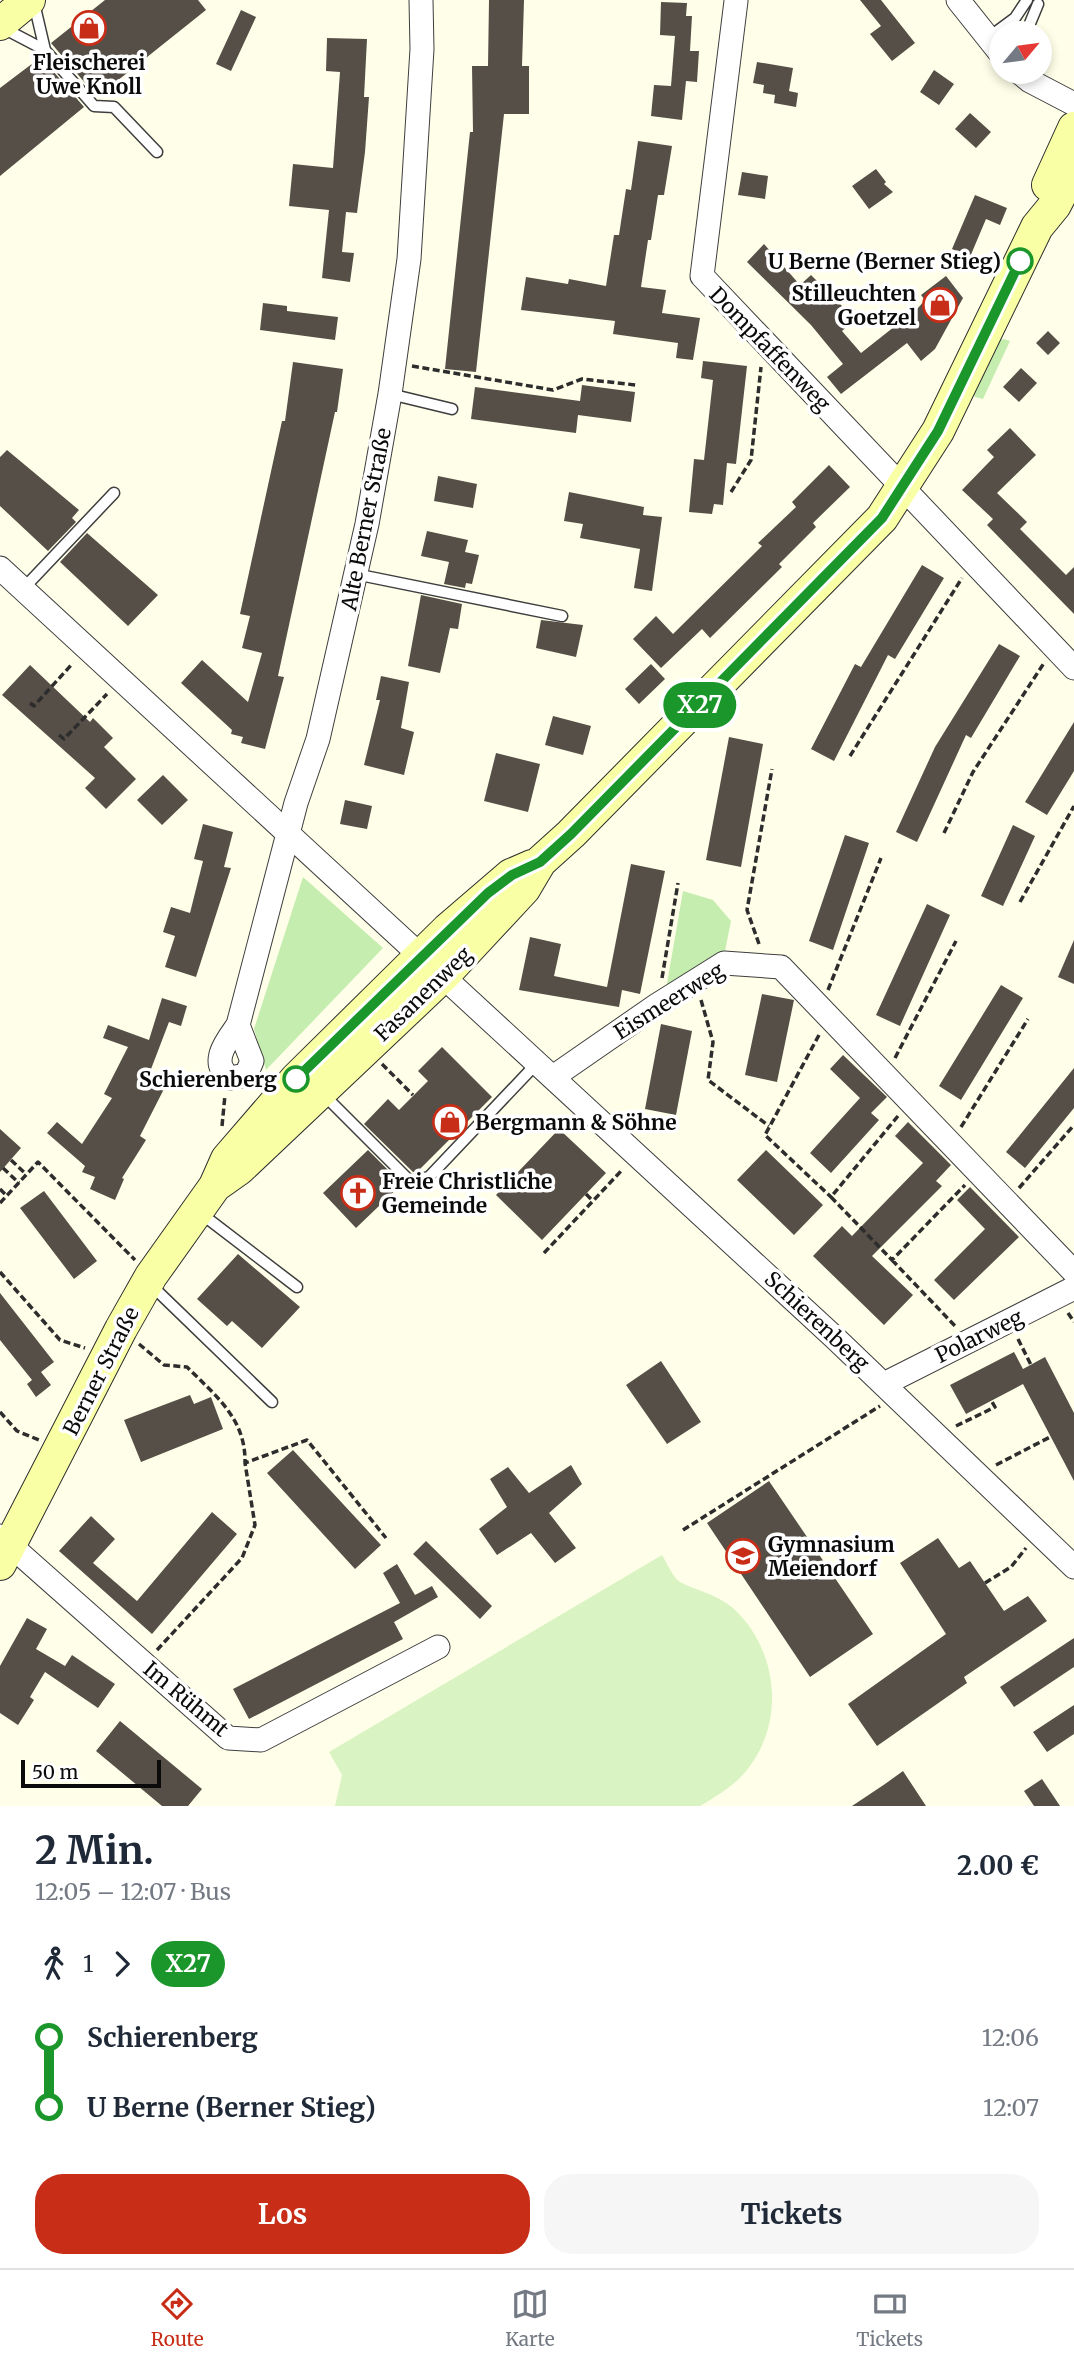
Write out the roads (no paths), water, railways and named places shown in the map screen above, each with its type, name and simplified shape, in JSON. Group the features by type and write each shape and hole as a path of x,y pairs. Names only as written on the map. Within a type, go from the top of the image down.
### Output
{"main road":[{"path":"0,25 31,0"},
{"name":"Fasanenweg","path":"1037,227 1042,198 1074,128"},
{"name":"Fasanenweg","path":"286,1108 321,1092 367,1048 488,893 512,875 540,862 863,541 903,490 938,431 1037,227 1055,205 1074,168"},
{"name":"Fasanenweg","path":"286,1108 432,966"},
{"name":"Berner Straße","path":"3,1549 60,1450 114,1342 150,1279 206,1198 239,1169 286,1108"}],"street":[{"name":"Alte Berner Straße","path":"238,1025 288,837 318,739 355,574 390,394 409,259 422,49 421,0"},
{"path":"958,0 989,39"},
{"name":"Dompfaffenweg","path":"736,1 702,276 1074,668"},
{"path":"1036,84 1074,104"},
{"name":"Schierenberg","path":"0,568 288,837 546,1070 939,1435 1074,1567"},
{"name":"Eismeerweg","path":"546,1070 724,963 782,967 1074,1272"},
{"name":"Polarweg","path":"890,1390 970,1341 1074,1288"},
{"name":"Im Rühmt","path":"3,1549 228,1738 261,1740 438,1647"}],"lane":[{"path":"31,0 45,50"},
{"path":"1013,21 1032,2"},
{"path":"1028,21 1032,2"},
{"path":"0,25 45,50 94,106 114,107 156,152"},
{"path":"390,394 452,409"},
{"path":"23,589 114,493"},
{"path":"355,574 562,616"},
{"path":"321,1092 411,1181 429,1177 546,1070"},
{"path":"206,1198 297,1287"},
{"path":"150,1279 272,1402"}],"place":[{"name":"Fleischerei Uwe Knoll","path":"89,28"},
{"name":"U Berne (Berner Stieg)","path":"1020,261"},
{"name":"Stilleuchten Goetzel","path":"940,305"},
{"name":"Schierenberg","path":"296,1079"},
{"name":"Bergmann & Söhne","path":"450,1122"},
{"name":"Freie Christliche Gemeinde","path":"358,1193"},
{"name":"Gymnasium Meiendorf","path":"743,1556"}]}
